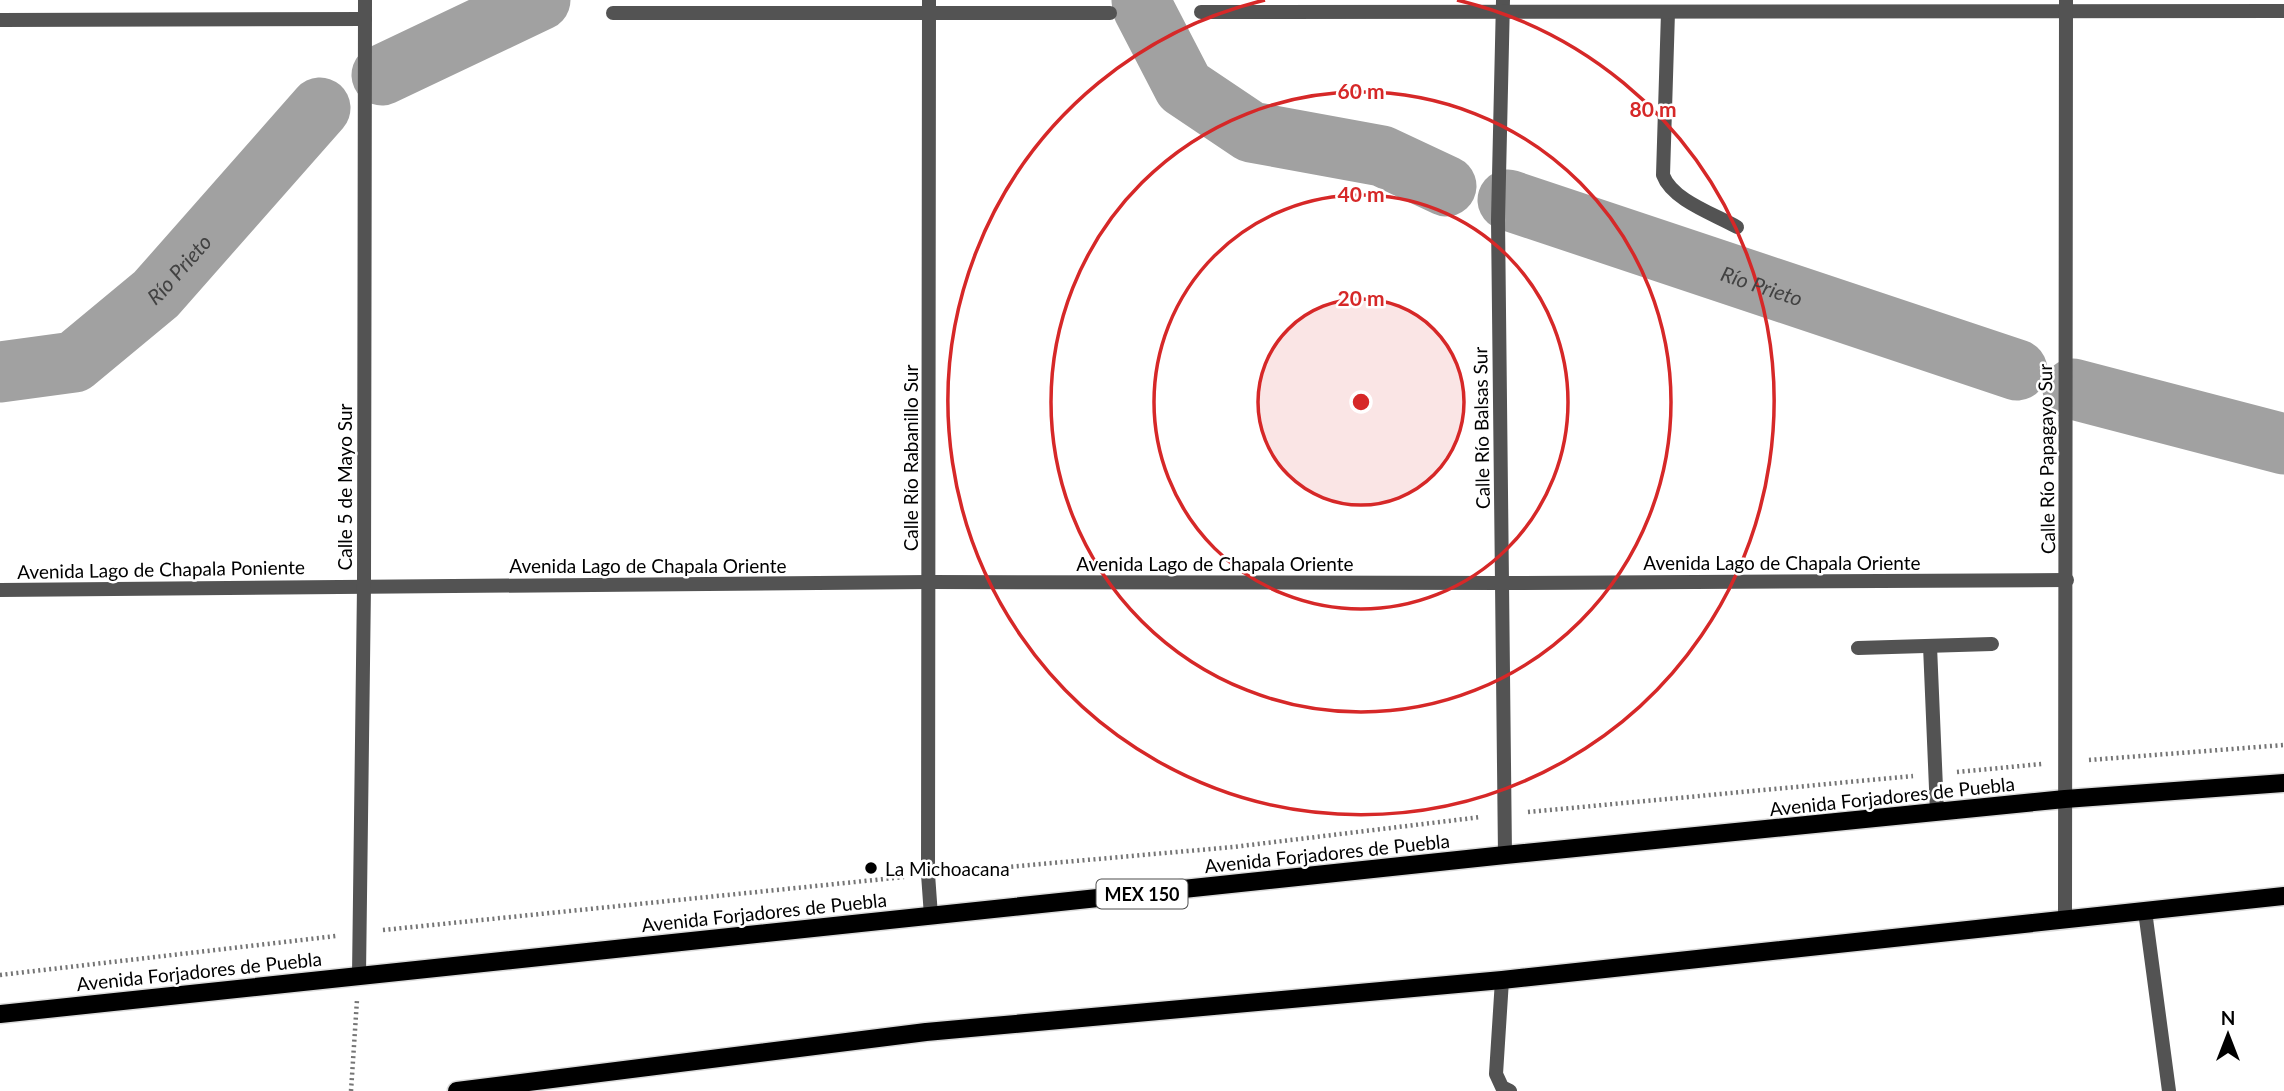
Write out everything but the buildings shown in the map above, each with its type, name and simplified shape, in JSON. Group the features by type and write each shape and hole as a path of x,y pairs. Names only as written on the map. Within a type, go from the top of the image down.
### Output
{"main road":[{"name":"Avenida Forjadores de Puebla","path":"0,1014 1505,855 2065,799 2284,783"},
{"path":"457,1091 926,1032 1502,980 2284,896"}],"street":[{"name":"Calle 5 de Mayo Sur","path":"359,975 364,586 365,0"},
{"path":"1200,12 1503,6 1668,12 2066,6 2284,11"},
{"name":"Calle Río Balsas Sur","path":"1503,6 1498,220 1505,855"},
{"name":"Calle Río Papagayo Sur","path":"2066,6 2066,918"},
{"path":"613,13 928,7 1110,13"},
{"name":"Calle Río Rabanillo Sur","path":"928,7 928,874 931,916"},
{"path":"1668,12 1663,175 1666,184 1677,195 1737,227"},
{"path":"0,20 365,19"},
{"name":"Avenida Lago de Chapala Oriente","path":"364,586 2067,580"},
{"name":"Avenida Lago de Chapala Poniente","path":"0,590 364,586"},
{"path":"1858,648 1992,644"},
{"path":"1930,646 1937,812"},
{"path":"2145,911 2169,1091"},
{"path":"1502,980 1496,1074 1502,1087 1510,1091"}],"path":[{"path":"0,975 359,933 928,874 1233,847 1506,814 2066,762 2284,745"},
{"path":"351,1091 359,975"}],"waterway":[{"name":"Río Prieto","path":"382,75 540,0"},
{"name":"Río Prieto","path":"1142,0 1143,8 1184,87 1251,132 1382,156 1446,186"},
{"name":"Río Prieto","path":"0,372 74,362 156,294 320,108"},
{"name":"Río Prieto","path":"1508,200 2017,370"},
{"name":"Río Prieto","path":"2073,389 2284,444"}],"place":[{"name":"La Michoacana","path":"871,868"}]}
